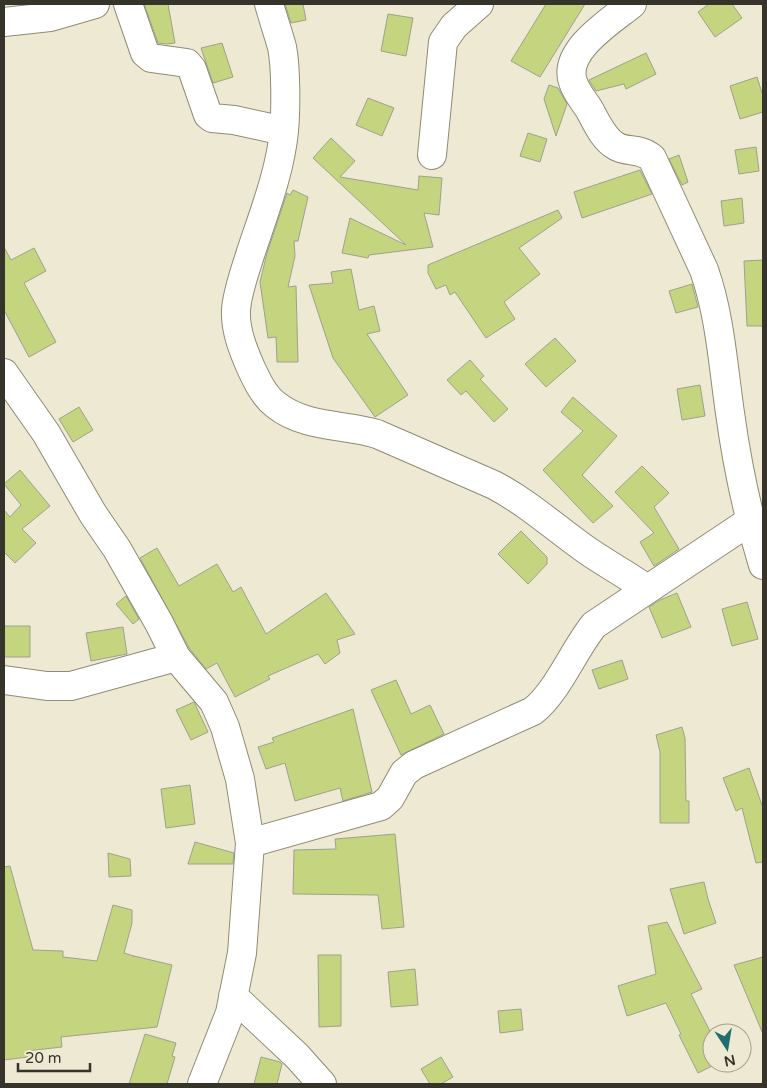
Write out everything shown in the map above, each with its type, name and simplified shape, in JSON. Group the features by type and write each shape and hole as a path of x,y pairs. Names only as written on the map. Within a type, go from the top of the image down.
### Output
{"street":[{"path":"128,4 145,54 152,58 187,63 192,69 208,115 212,118 234,120 284,131"},
{"path":"269,4 282,48 284,131 275,176 244,273 236,309 239,337 262,390 275,405 291,415 306,421 360,429 377,434 494,485 543,516 586,550 648,589"},
{"path":"432,155 443,42 454,26 479,4"},
{"path":"632,4 590,39 577,53 573,61 571,73 573,84 607,139 617,147 644,152 652,158 704,270 709,284 717,324 731,420 750,521 763,565"},
{"path":"4,22 73,11"},
{"path":"4,373 46,433 93,514 117,549 176,657 214,702 225,727 240,779 250,843 242,953 230,1013 202,1084"},
{"path":"250,843 381,806 390,798 404,773 414,765 533,711 544,702 583,639 594,625 750,521"},
{"path":"4,680 47,686 71,686 176,657"},
{"path":"233,996 297,1056 322,1084"}],"building":[{"path":"144,4 168,4 175,43 158,43"},
{"path":"285,4 303,4 306,20 291,23"},
{"path":"546,4 585,4 540,77 511,61"},
{"path":"709,4 732,4 742,18 715,37 698,12"},
{"path":"388,14 413,18 406,56 381,51"},
{"path":"222,43 233,77 213,83 201,48"},
{"path":"646,53 656,74 626,89 624,84 596,91 589,80"},
{"path":"757,77 763,96 763,112 740,119 730,86"},
{"path":"549,85 558,88 567,104 556,136 544,99"},
{"path":"368,98 394,108 382,136 356,125"},
{"path":"528,133 547,139 540,162 520,156"},
{"path":"331,138 355,161 340,177 418,190 419,176 442,178 439,215 424,213 433,247 369,255 368,258 342,253 350,218 406,245 313,158"},
{"path":"756,147 759,171 739,174 735,150"},
{"path":"679,155 688,182 682,185 669,159"},
{"path":"640,170 652,194 582,218 574,192"},
{"path":"293,190 308,197 298,241 294,241 295,256 288,287 296,286 298,362 277,362 276,337 268,338 260,282 267,253 287,193 290,195"},
{"path":"742,198 744,223 724,226 721,201"},
{"path":"558,210 562,218 519,248 540,274 504,302 515,319 486,338 455,292 450,295 446,285 436,289 428,273 428,265"},
{"path":"4,247 11,260 34,248 46,271 24,283 56,342 29,357 4,310"},
{"path":"763,260 763,326 747,326 744,261"},
{"path":"351,269 359,310 374,306 380,331 367,334 408,395 375,417 333,358 309,285 333,283 331,272"},
{"path":"692,284 698,307 676,313 669,291"},
{"path":"555,338 576,361 546,387 525,364"},
{"path":"470,360 484,376 480,379 508,409 494,422 466,391 461,395 447,380"},
{"path":"700,385 705,416 682,420 677,389"},
{"path":"573,397 617,436 582,475 613,506 593,523 543,470 583,431 561,412"},
{"path":"79,407 93,430 73,442 59,419"},
{"path":"642,466 669,493 654,507 679,549 654,566 640,542 654,533 615,492"},
{"path":"20,470 50,506 22,529 36,543 15,563 4,552 4,510 10,517 21,505 4,484"},
{"path":"521,531 547,557 547,564 528,584 498,554"},
{"path":"157,548 179,586 217,564 233,592 241,587 266,634 326,593 355,634 337,640 340,653 325,664 318,654 268,676 270,679 235,697 217,663 206,669 189,648 140,558"},
{"path":"677,593 691,627 662,638 649,607"},
{"path":"126,596 139,619 133,624 116,604"},
{"path":"747,602 758,639 732,646 722,609"},
{"path":"4,626 30,626 30,657 4,657"},
{"path":"123,627 127,654 91,661 86,633"},
{"path":"622,660 628,679 599,689 592,670"},
{"path":"396,680 411,714 430,705 444,734 401,755 371,690"},
{"path":"194,702 208,732 191,740 176,710"},
{"path":"353,709 372,792 343,801 340,788 295,801 285,763 266,769 258,747 274,742 272,738"},
{"path":"682,727 685,738 686,801 689,801 689,823 660,823 660,752 656,735"},
{"path":"749,768 763,808 763,862 756,863 742,808 736,811 723,778"},
{"path":"190,785 195,824 166,828 161,789"},
{"path":"395,834 404,927 382,929 378,895 293,894 294,850 336,849 335,839"},
{"path":"195,842 234,853 233,864 188,864"},
{"path":"108,853 130,859 131,876 109,877"},
{"path":"10,866 33,950 63,951 63,957 97,961 113,905 132,910 132,923 124,953 172,965 157,1027 61,1037 62,1047 27,1051 28,1057 4,1060 4,867"},
{"path":"704,882 716,923 684,934 670,889"},
{"path":"667,922 702,989 691,994 706,1023 702,1023 702,1071 698,1073 666,1003 627,1016 618,986 656,974 648,926"},
{"path":"318,955 341,955 341,1026 319,1027"},
{"path":"763,957 763,1034 734,965"},
{"path":"415,969 418,1005 391,1007 388,972"},
{"path":"521,1009 523,1030 500,1033 498,1011"},
{"path":"145,1034 176,1043 172,1056 175,1057 167,1084 129,1084"},
{"path":"261,1057 282,1064 277,1084 254,1084"},
{"path":"441,1057 453,1077 441,1084 430,1084 421,1069"}]}
